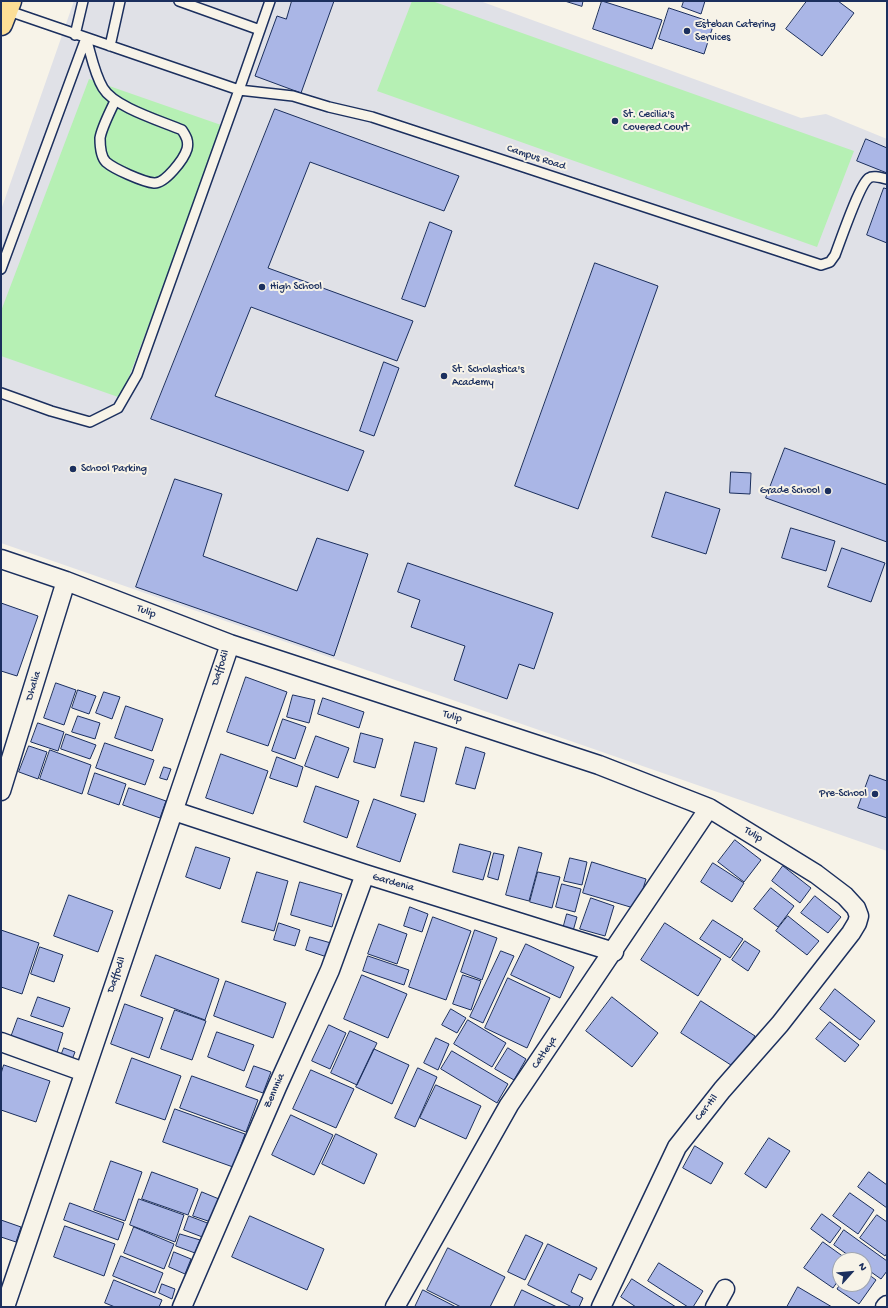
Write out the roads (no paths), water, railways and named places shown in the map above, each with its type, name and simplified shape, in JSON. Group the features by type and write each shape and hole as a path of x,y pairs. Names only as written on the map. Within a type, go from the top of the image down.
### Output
{"street":[{"name":"Tulip","path":"1,559 66,581 230,644 599,765 709,808 816,874 845,896 856,908 859,916 851,933"},
{"name":"Dhalia","path":"1,790 66,581"},
{"name":"Daffodil","path":"5,1307 230,644"},
{"name":"Catleya","path":"395,1307 509,1105 614,952 709,808"},
{"name":"Gardenia","path":"174,811 365,874 614,952"},
{"name":"Zennnia","path":"182,1307 277,1087 330,970 365,874"},
{"name":"Cer-Hil","path":"601,1307 677,1147 722,1090 780,1024 851,933"},
{"path":"1,1042 84,1072"},
{"path":"715,1307 725,1289"}],"lane":[{"path":"75,35 83,1"},
{"path":"110,46 120,1"},
{"path":"179,1 260,30"},
{"path":"1,393 51,412 90,422 118,408 137,375 270,1"},
{"name":"Campus Road","path":"6,12 239,90 293,96 329,107 372,117 821,265 830,262 835,255 860,189 867,178 871,176 887,179"},
{"path":"86,38 98,78 103,89 115,101 182,130 188,138 187,150 175,168 165,179 155,183 133,176 106,161 101,150 100,138 115,101"},
{"path":"1,269 86,38"}],"place":[{"name":"Esteban Catering Services","path":"687,31"},
{"name":"St. Cecilia's Covered Court","path":"615,121"},
{"name":"High School","path":"262,287"},
{"name":"St. Scholastica's Academy","path":"444,376"},
{"name":"School Parking","path":"73,469"},
{"name":"Grade School","path":"828,491"},
{"name":"Pre-School","path":"875,794"}]}
